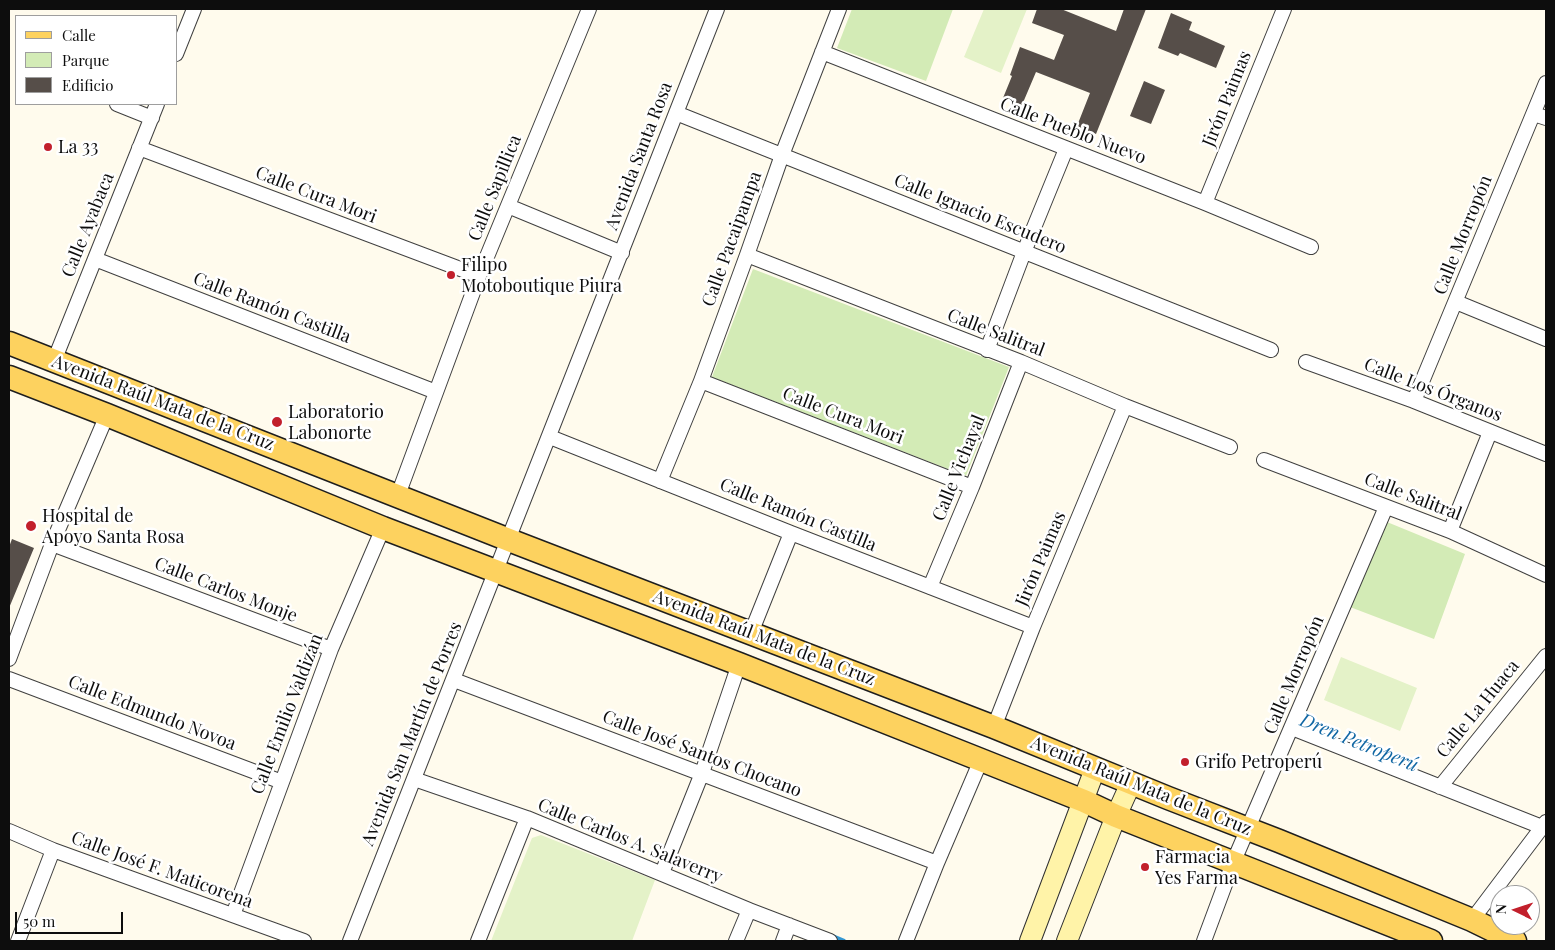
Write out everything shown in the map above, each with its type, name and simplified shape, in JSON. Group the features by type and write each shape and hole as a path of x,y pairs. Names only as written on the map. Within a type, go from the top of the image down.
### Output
{"main road":[{"name":"Avenida Raúl Mata de la Cruz","path":"9,343 509,540 994,727 1472,920 1515,941"},
{"name":"Avenida Raúl Mata de la Cruz","path":"9,377 383,528 739,664 1431,941"}],"street":[{"path":"178,49 194,9"},
{"name":"Calle Sapillica","path":"398,495 479,276 589,9"},
{"name":"Avenida Santa Rosa","path":"509,540 717,9"},
{"name":"Calle Pacaipampa","path":"660,480 701,380 748,255 782,155 839,9"},
{"name":"Jirón Paimas","path":"1205,203 1284,9"},
{"name":"Calle Pueblo Nuevo","path":"822,52 1205,203 1311,247"},
{"name":"Calle Morropón","path":"1414,401 1456,302 1540,116 1546,83"},
{"path":"120,105 152,118"},
{"name":"Calle Ayabaca","path":"54,361 157,105"},
{"name":"Calle Ignacio Escudero","path":"676,113 1271,350"},
{"name":"Calle Cura Mori","path":"139,148 479,276"},
{"path":"987,350 1066,149"},
{"path":"508,206 622,253"},
{"name":"Calle Salitral","path":"748,255 1021,362 1125,406 1230,447"},
{"name":"Calle Ramón Castilla","path":"95,259 436,392"},
{"path":"1456,302 1546,339"},
{"name":"Calle Vichayal","path":"930,587 1021,362"},
{"name":"Calle Los Órganos","path":"1306,362 1414,401 1546,454"},
{"name":"Calle Cura Mori","path":"701,380 972,487"},
{"name":"Jirón Paimas","path":"994,727 1033,627 1125,406"},
{"path":"9,659 52,544 107,415"},
{"path":"1450,531 1490,432"},
{"name":"Calle Ramón Castilla","path":"550,437 1033,627"},
{"name":"Calle Salitral","path":"1264,460 1450,531 1546,575"},
{"name":"Calle Morropón","path":"1204,941 1233,863 1386,507"},
{"name":"Calle Emilio Valdizán","path":"232,915 331,649 383,528"},
{"path":"751,632 791,533"},
{"name":"Avenida San Martín de Porres","path":"350,941 509,540"},
{"name":"Calle Carlos Monje","path":"52,544 331,649"},
{"name":"Calle La Huaca","path":"1440,787 1546,656"},
{"path":"662,873 702,773 739,664"},
{"name":"Calle Edmundo Novoa","path":"9,678 282,782"},
{"name":"Calle José Santos Chocano","path":"454,680 937,863"},
{"path":"1292,728 1440,787 1544,825 1472,920"},
{"path":"906,941 981,760"},
{"path":"1030,941 1095,769"},
{"name":"Calle Carlos A. Salaverry","path":"414,779 527,818 749,910 830,941"},
{"path":"1067,941 1116,816 1131,783"},
{"path":"478,941 527,818"},
{"name":"Calle José F. Maticorena","path":"9,831 53,850 304,941"},
{"path":"18,941 53,850"},
{"path":"736,941 749,910"},
{"path":"783,941 789,926"}],"green space":[{"path":"852,9 953,9 926,81 837,48"},
{"path":"984,9 1027,9 1001,73 964,57"},
{"path":"753,269 1009,367 966,476 712,377"},
{"path":"1387,522 1465,554 1434,639 1350,607"},
{"path":"1341,657 1417,688 1400,731 1324,700"},
{"path":"541,835 655,880 632,941 491,941 532,838"}],"building":[{"path":"1037,9 1061,9 1116,31 1124,9 1146,9 1096,134 1077,126 1090,93 1036,72 1022,105 1003,98 1012,76 1010,75 1020,47 1054,60 1064,35 1032,23"},
{"path":"1171,13 1192,22 1189,30 1225,46 1216,68 1180,53 1178,56 1158,48"},
{"path":"1144,81 1165,90 1151,124 1130,116"},
{"path":"12,539 34,548 9,608 9,547"}],"waterway":[{"name":"Dren Petroperú","path":"832,936 844,941"}],"place":[{"name":"La 33","path":"48,147"},
{"name":"Filipo Motoboutique Piura","path":"451,275"},
{"name":"Laboratorio Labonorte","path":"277,422"},
{"name":"Hospital de Apoyo Santa Rosa","path":"31,526"},
{"name":"Grifo Petroperú","path":"1185,762"},
{"name":"Farmacia Yes Farma","path":"1145,867"}]}
